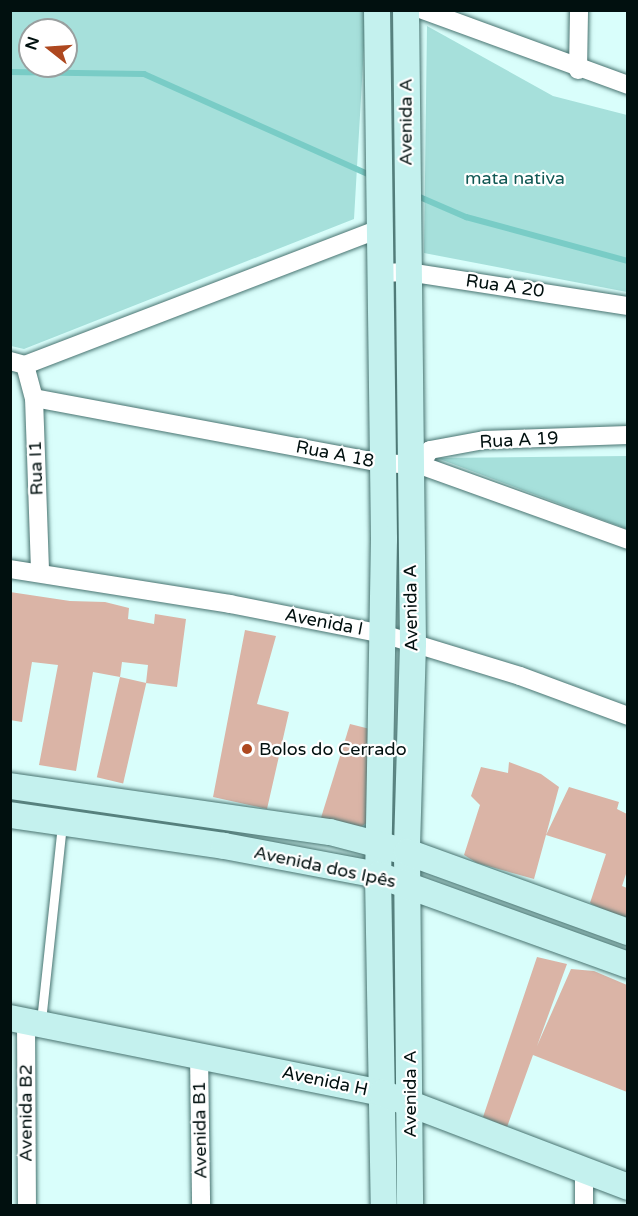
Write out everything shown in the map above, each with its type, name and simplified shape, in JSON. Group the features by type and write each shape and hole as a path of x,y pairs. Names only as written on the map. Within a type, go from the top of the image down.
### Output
{"street":[{"name":"Avenida A","path":"377,10 381,228 383,634 378,875 384,1206"},
{"name":"Avenida A","path":"406,10 408,272 414,465 413,644 407,852 410,1206"},
{"path":"423,10 578,70 627,85"},
{"path":"578,70 579,10"},
{"path":"18,363 381,228"},
{"name":"Rua A 20","path":"381,273 408,272 627,306"},
{"name":"Rua I1","path":"18,363 34,398 40,573"},
{"name":"Rua A 18","path":"34,398 381,463 414,465 627,540"},
{"name":"Rua A 19","path":"414,465 430,450 484,440 627,435"},
{"name":"Avenida I","path":"10,569 230,603 383,634 520,676 627,716"},
{"name":"Avenida dos Ipês","path":"10,786 330,832 407,852 627,932"},
{"name":"Avenida dos Ipês","path":"10,815 62,821 378,875 627,965"},
{"name":"Avenida H","path":"26,1020 382,1093 410,1106 584,1169 627,1187"},
{"name":"Avenida B2","path":"26,1020 27,1206"},
{"name":"Avenida B1","path":"199,1054 201,1206"},
{"path":"584,1169 584,1206"}],"lane":[{"path":"26,1020 62,821"}],"green space":[{"path":"10,11 366,11 354,219 24,349 11,346"},
{"name":"mata nativa","path":"427,26 553,96 627,115 627,292 424,253"},
{"path":"627,456 627,529 437,458"}],"building":[{"path":"10,592 70,601 105,602 129,608 128,619 154,624 155,614 186,619 177,687 146,683 148,665 122,662 120,677 93,672 76,771 39,765 58,665 32,662 22,722 10,720"},
{"path":"245,630 276,636 257,704 289,712 267,809 213,797"},
{"path":"120,677 146,683 123,783 97,777"},
{"path":"350,724 370,729 371,820 359,828 320,821"},
{"path":"509,762 541,774 559,787 534,879 477,863 464,855 480,805 471,796 481,767 508,773"},
{"path":"569,787 619,802 617,809 627,814 627,871 622,886 627,888 627,917 611,914 590,903 606,854 546,835"},
{"path":"537,957 567,964 537,1046 571,969 594,971 627,985 627,1092 533,1055 507,1127 483,1117"}],"waterway":[{"path":"10,72 144,74 372,176"},
{"path":"415,195 466,217 628,261"}],"place":[{"name":"Bolos do Cerrado","path":"247,749"}]}
